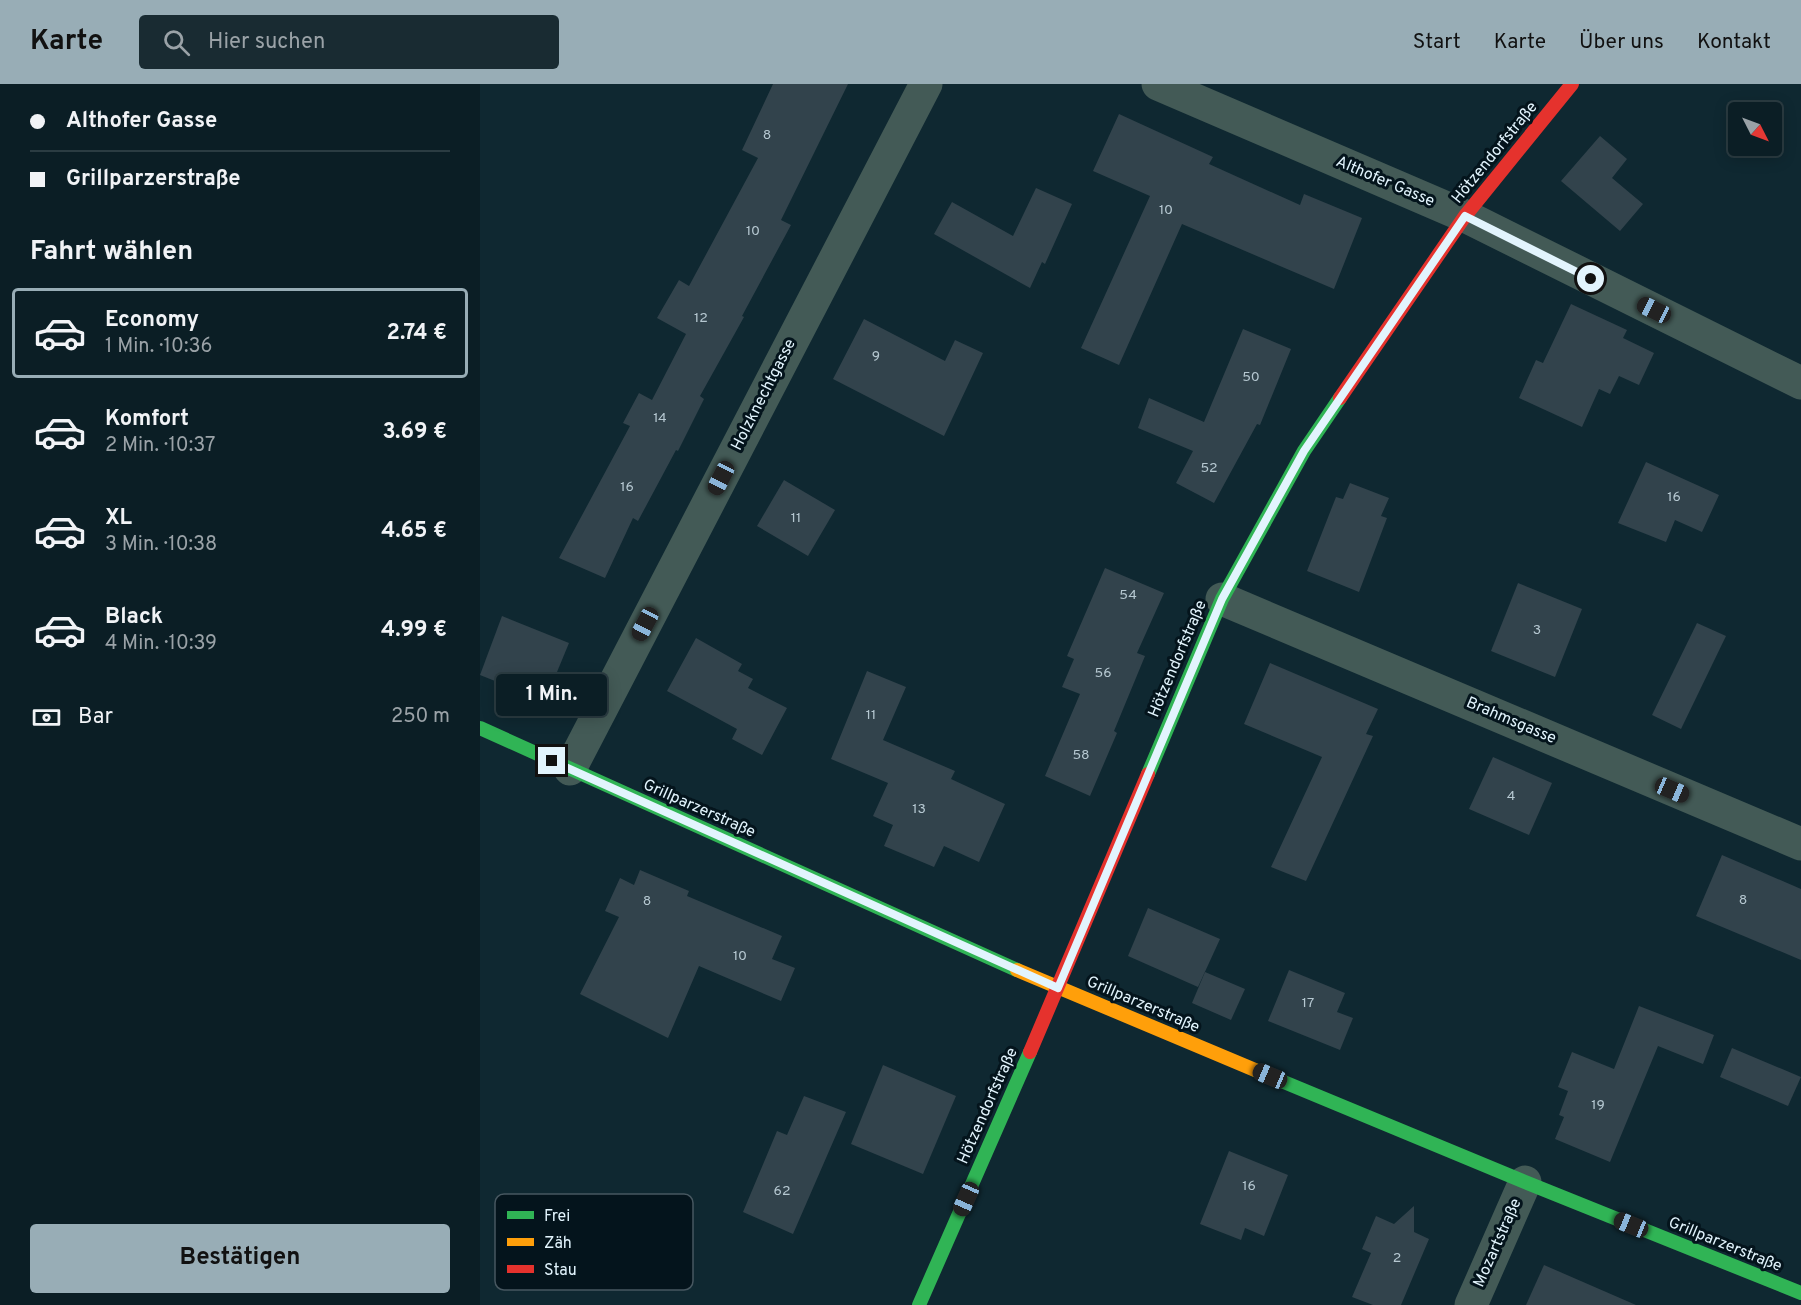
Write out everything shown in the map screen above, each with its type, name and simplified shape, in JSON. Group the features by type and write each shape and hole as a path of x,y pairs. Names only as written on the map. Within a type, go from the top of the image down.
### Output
{"street":[{"name":"Holzknechtgasse","path":"570,769 926,84"},
{"name":"Althofer Gasse","path":"1158,84 1465,216 1801,383"},
{"name":"Hötzendorfstraße","path":"920,1305 1058,988 1222,599 1304,451 1465,216 1572,84"},
{"name":"Brahmsgasse","path":"1222,599 1801,844"},
{"name":"Grillparzerstraße","path":"480,728 1058,988 1525,1182 1801,1293"},
{"name":"Mozartstraße","path":"1471,1305 1525,1182"}],"building":[{"path":"773,84 848,84 781,220 791,225 700,396 704,399 678,451 676,450 638,521 633,518 605,578 559,558 630,426 623,423 639,393 652,400 686,334 657,318 679,280 689,286 758,158 742,150"},
{"path":"1119,114 1213,157 1209,164 1300,205 1304,194 1362,218 1334,289 1182,224 1119,365 1081,348 1150,196 1093,171"},
{"path":"1600,136 1627,159 1612,178 1643,204 1620,231 1561,181"},
{"path":"1036,188 1072,204 1045,264 1042,262 1030,288 934,234 952,202 1013,236"},
{"path":"1571,304 1627,330 1623,338 1654,353 1639,385 1619,376 1610,394 1599,389 1582,427 1519,398 1536,360 1543,363"},
{"path":"864,319 945,361 955,340 983,353 944,436 833,379"},
{"path":"1243,329 1291,349 1260,425 1257,424 1214,503 1176,483 1193,451 1138,428 1149,398 1204,422"},
{"path":"1646,462 1719,495 1702,532 1675,520 1666,542 1618,523"},
{"path":"784,480 835,510 808,556 757,526"},
{"path":"1350,483 1389,498 1381,516 1387,518 1359,592 1307,571 1336,497 1343,499"},
{"path":"1105,568 1164,593 1137,653 1145,656 1114,731 1117,733 1090,796 1045,776 1080,694 1062,687 1074,659 1067,656"},
{"path":"1518,583 1582,609 1555,677 1491,651"},
{"path":"502,616 569,643 545,701 480,675"},
{"path":"1697,623 1726,636 1681,729 1652,715"},
{"path":"696,638 742,664 738,671 753,679 748,688 787,708 762,755 732,739 737,729 667,691"},
{"path":"1270,663 1378,709 1366,734 1373,736 1306,881 1271,867 1322,757 1244,724"},
{"path":"867,671 906,687 883,740 955,771 951,779 1005,804 979,862 944,846 934,867 884,846 893,825 873,816 888,783 831,759"},
{"path":"1493,757 1552,783 1529,835 1469,809"},
{"path":"1722,855 1801,889 1801,960 1696,916"},
{"path":"640,870 689,891 687,896 782,936 772,959 795,968 781,1001 699,966 668,1038 580,994 619,917 605,911 620,878 634,885"},
{"path":"1148,908 1220,939 1198,987 1128,956"},
{"path":"1289,970 1345,993 1337,1012 1353,1018 1340,1050 1268,1021"},
{"path":"1205,972 1245,989 1231,1020 1192,1003"},
{"path":"1639,1006 1714,1035 1703,1064 1658,1046 1610,1162 1555,1139 1564,1117 1559,1115 1568,1091 1558,1087 1572,1052 1614,1069"},
{"path":"1732,1048 1801,1077 1788,1106 1720,1077"},
{"path":"883,1065 956,1096 923,1174 851,1144"},
{"path":"804,1096 846,1112 793,1234 743,1212 777,1131 787,1135"},
{"path":"1229,1151 1288,1175 1264,1236 1245,1228 1241,1240 1200,1224"},
{"path":"1414,1206 1414,1232 1429,1239 1401,1305 1373,1305 1352,1297 1371,1253 1362,1249 1376,1216 1394,1224"},
{"path":"1544,1265 1636,1305 1526,1305"}],"traffic: fast":[{"path":"1148,774 1222,599 1304,451 1340,398"},
{"path":"480,728 1017,970"},
{"path":"919,1305 1030,1052"},
{"path":"1255,1070 1801,1293"}],"traffic: slow":[{"path":"1017,970 1255,1070"}],"traffic: jam":[{"path":"1340,398 1465,216 1572,84"},
{"path":"1030,1052 1148,774"}],"route":[{"path":"552,761 1058,988 1222,599 1304,451 1465,216 1591,279"}]}
